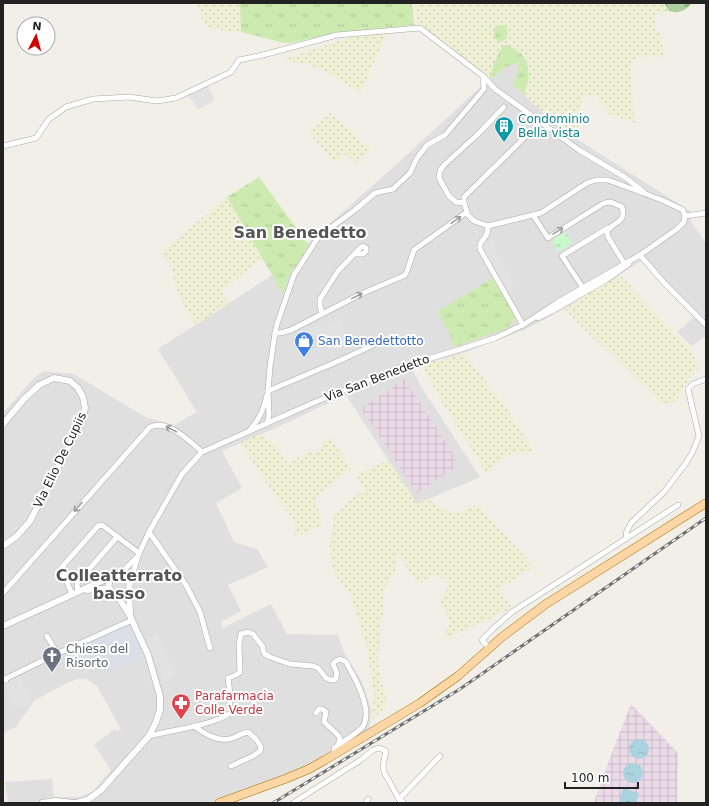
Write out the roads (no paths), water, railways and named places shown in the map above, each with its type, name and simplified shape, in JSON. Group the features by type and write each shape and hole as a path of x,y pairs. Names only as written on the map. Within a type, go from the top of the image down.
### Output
{"main road":[{"path":"219,803 293,776 317,765 426,700 458,676 521,622 546,604 706,503"}],"street":[{"path":"3,146 36,138 48,119 66,107 93,99 129,98 157,101 176,98 231,72 239,60 337,35 420,28 483,76 495,89 579,150 626,178 648,195"},
{"path":"267,424 269,411 268,391 270,367 275,333 294,275 319,236 355,210 375,193 393,189 410,173 417,158 427,145 445,135 484,90 483,76"},
{"path":"464,203 456,202 449,196 439,178 440,171 504,107"},
{"path":"530,132 464,197 464,203 468,215 474,221 488,226 541,213 587,183 596,180 608,180 662,200 683,210 685,216 706,213"},
{"path":"533,215 548,238 604,203 611,202 622,207 624,214 622,219 562,256 583,288"},
{"path":"275,333 291,330 361,294 405,275 414,250 467,212"},
{"name":"Via San Benedetto","path":"130,583 139,554 149,532 182,474 202,452 313,403 401,367 495,338 523,325 677,230 684,222 685,216"},
{"path":"488,226 488,232 480,244 480,249 523,325 550,312 606,280 640,254 643,260 666,285 706,325"},
{"path":"609,227 607,232 608,237 624,263"},
{"path":"322,313 320,299 338,271 355,254"},
{"path":"268,391 384,340"},
{"name":"Via Elio De Cupiis","path":"3,424 22,400 39,385 54,378 70,381 78,388 83,397 85,408 82,421 30,521 17,536 3,546"},
{"path":"627,537 626,533 631,523 664,492 692,453 699,436 688,389 693,384 706,379"},
{"path":"248,432 257,422 262,412 268,391"},
{"path":"269,411 272,417 280,418"},
{"path":"262,412 264,421 267,424"},
{"path":"3,593 150,427 158,425 167,426 186,438 202,452"},
{"path":"489,648 482,640 512,612 678,505"},
{"path":"77,592 61,568 98,526 102,526 117,536 139,554 120,574"},
{"path":"149,532 186,584 200,612 210,648"},
{"path":"77,592 78,582 117,536"},
{"path":"3,626 114,575 120,574 127,577 130,583 131,618"},
{"path":"42,803 75,803 90,799 101,790 148,736 156,722 160,710 160,696 148,655 131,618 116,595 111,592 109,581 112,576"},
{"path":"77,592 110,589"},
{"path":"116,595 124,595 129,590"},
{"path":"6,680 5,679 131,618"},
{"path":"230,705 228,696 230,693 228,678 240,672 239,645 241,634 248,632 253,634 265,654 270,657 290,664 313,666 318,668 326,678 330,680 335,680 337,676 337,672 333,664 340,659 346,663 358,685 364,702 366,714 362,728 338,745 334,749 334,755"},
{"path":"47,636 58,653"},
{"path":"316,713 319,709 326,712 324,722 339,736 340,740 338,745"},
{"path":"148,736 219,719 233,712"},
{"path":"194,726 214,738 226,740 248,732 256,739 261,748 260,751 253,756 231,766"},
{"path":"292,803 362,759 373,750 379,748 386,751 384,772 399,799 404,803"},
{"path":"399,799 440,756"}],"water":[{"path":"639,739 646,742 649,749 646,756 639,759 632,756 629,749 632,742"},
{"path":"633,763 640,766 643,773 640,780 633,783 626,780 623,773 626,766"},
{"path":"623,788 639,793 636,803 619,803"}],"railway":[{"path":"273,803 460,689 706,518"}],"place":[{"name":"Condominio Bella vista","path":"504,143"},
{"name":"San Benedettotto","path":"304,358"},
{"name":"Chiesa del Risorto","path":"52,673"},
{"name":"Parafarmacia Colle Verde","path":"181,720"}],"district":[{"name":"San Benedetto","path":"300,232"},
{"name":"Colleatterrato basso","path":"119,584"}]}
